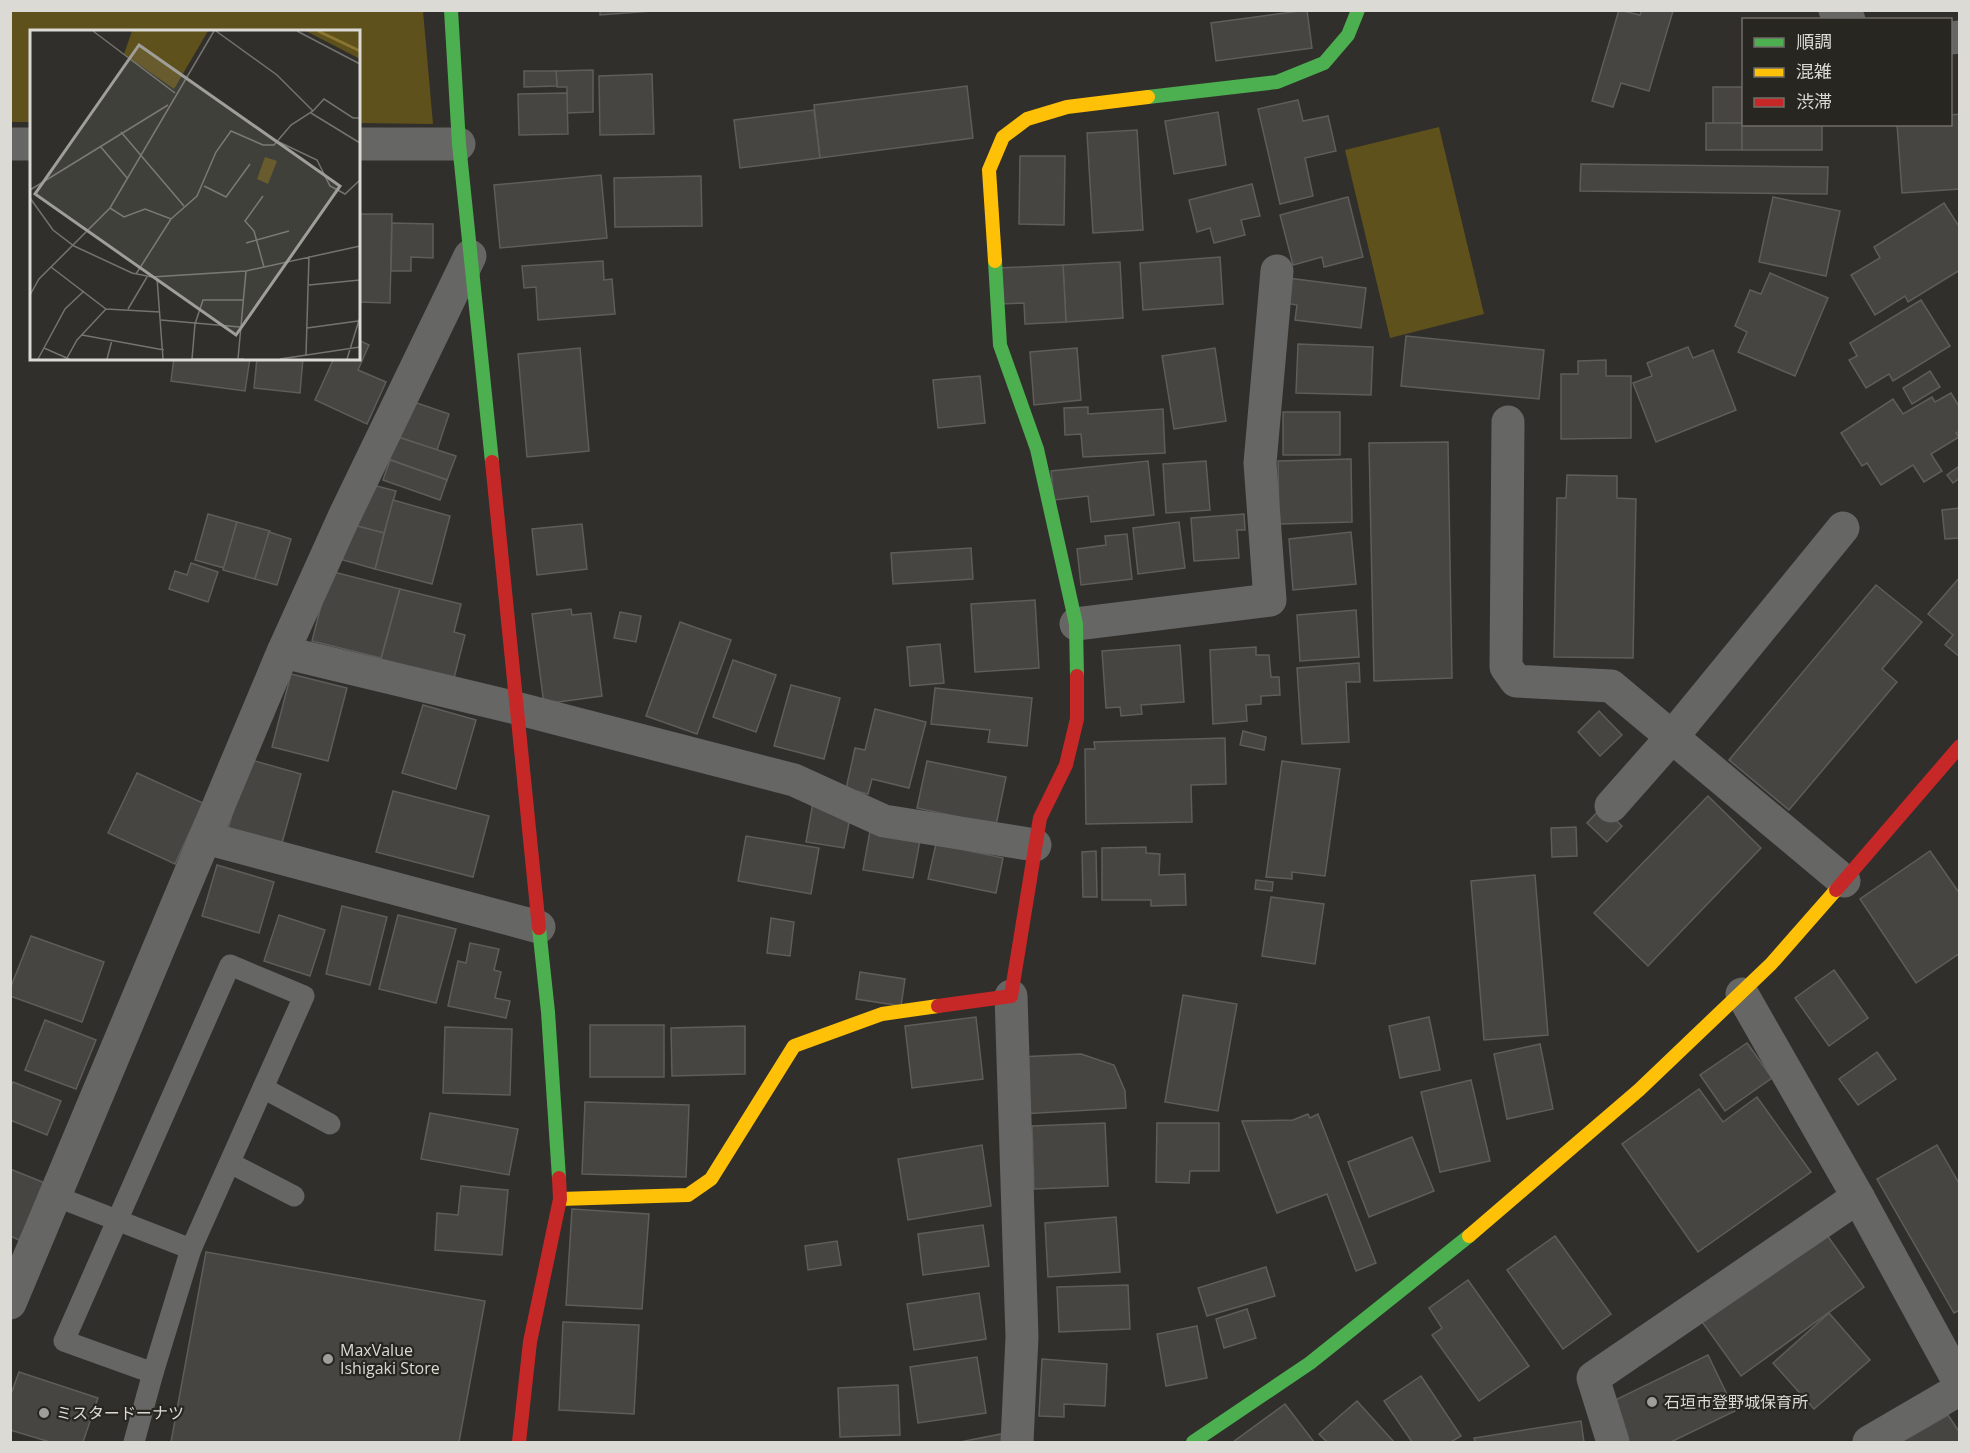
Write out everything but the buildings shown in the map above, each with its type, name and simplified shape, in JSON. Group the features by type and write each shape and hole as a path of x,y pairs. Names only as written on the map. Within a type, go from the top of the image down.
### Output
{"street":[{"path":"451,10 459,144 548,1012 560,1199 530,1342 519,1443"},
{"path":"1017,1443 1023,1337 1011,996 1040,818 1066,765 1077,719 1076,624 1037,449 1000,345 989,171 1003,137 1027,119 1067,107 1277,82 1324,63 1348,35 1358,10"},
{"path":"10,144 30,144"},
{"path":"360,144 459,144"},
{"path":"10,1303 283,652 344,517 470,256"},
{"path":"1076,624 1270,600 1260,463 1277,271"},
{"path":"1508,422 1506,667 1516,681 1611,686 1844,881"},
{"path":"1611,806 1671,737 1843,528"},
{"path":"283,652 516,708 794,780 884,821 1035,845"},
{"path":"1193,1443 1310,1363 1453,1250 1639,1090 1771,964 1959,746"},
{"path":"206,838 539,927"},
{"path":"1742,994 1858,1197 1959,1384"},
{"path":"560,1199 688,1195 711,1179 794,1046 882,1014 1011,996"},
{"path":"1613,1443 1593,1378 1858,1197"},
{"path":"1869,1443 1959,1389"}],"lane":[{"path":"134,1443 191,1249 303,996 230,965 64,1341 153,1373"},
{"path":"263,1088 330,1124"},
{"path":"230,1163 294,1196"},
{"path":"55,1196 191,1249"}],"shaded area":[{"path":"11,10 423,11 433,124 360,123 360,30 30,30 30,122 11,122"},
{"path":"1439,127 1484,314 1390,338 1345,150"}],"traffic: fast":[{"path":"451,10 459,144 492,462"},
{"path":"1148,97 1277,82 1324,63 1348,35 1358,10"},
{"path":"995,261 1000,345 1037,449 1076,624 1077,676"},
{"path":"539,928 548,1012 559,1178"},
{"path":"1193,1442 1310,1363 1469,1236"}],"traffic: slow":[{"path":"995,261 989,170 1003,137 1027,119 1067,107 1148,97"},
{"path":"1469,1236 1639,1090 1771,964 1836,890"},
{"path":"560,1199 688,1195 711,1179 794,1046 882,1014 938,1006"}],"traffic: jam":[{"path":"492,462 539,928"},
{"path":"938,1006 1011,996 1040,818 1066,765 1077,719 1077,676"},
{"path":"1836,890 1960,746"},
{"path":"519,1442 530,1342 560,1199 559,1178"}],"place":[{"name":"MaxValue Ishigaki Store","path":"328,1359"},
{"name":"石垣市登野城保育所","path":"1652,1402"},
{"name":"ミスタードーナツ","path":"44,1413"}]}
